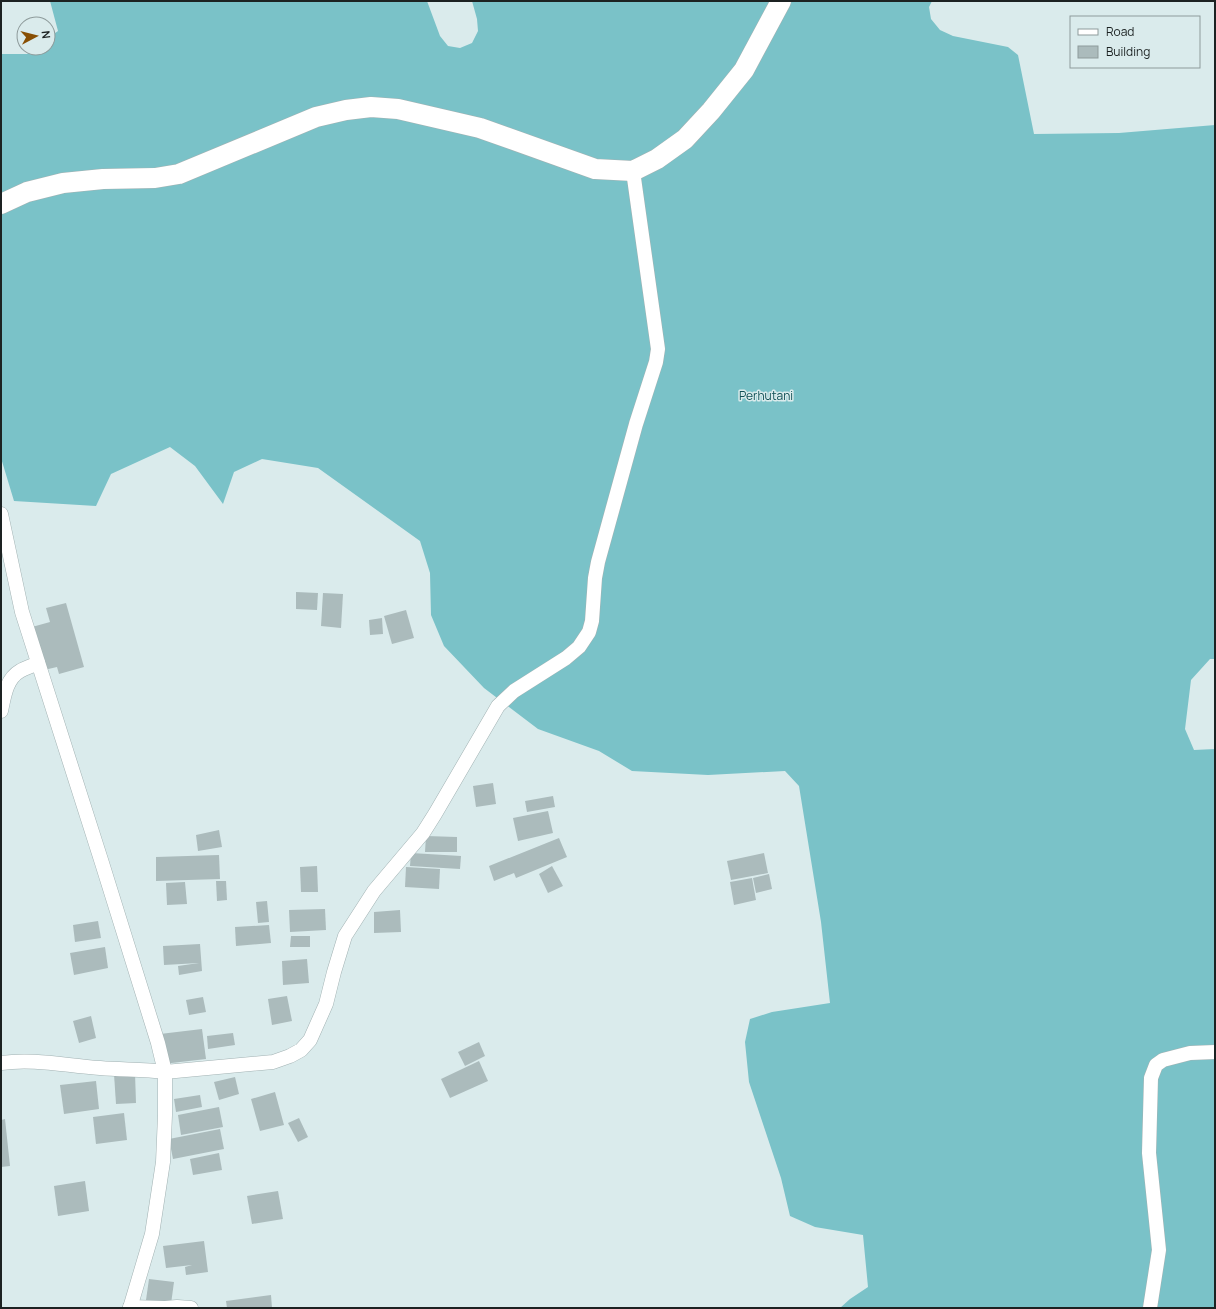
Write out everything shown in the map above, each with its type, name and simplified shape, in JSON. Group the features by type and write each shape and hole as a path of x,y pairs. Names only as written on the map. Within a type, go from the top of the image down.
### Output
{"street":[{"path":"1,204 27,192 63,183 103,178 155,178 179,174 316,116 372,107 398,110 480,128 595,169 633,171 657,159 686,139 711,111 744,70 782,1"},
{"path":"1,1063 15,1061 37,1061 100,1068 165,1072 273,1062 301,1050 310,1040 326,1004 345,936 374,891 423,833 498,706 514,691 575,651 589,632 592,621 595,578 598,562 636,424 656,362 658,350 633,171"},
{"path":"1,514 22,612 158,1043 165,1072 163,1162 158,1205 152,1234 130,1308 165,1308 176,1306 191,1308"},
{"path":"1,711 7,687 11,679 19,671 38,664"},
{"path":"1150,1308 1159,1250 1149,1153 1151,1078 1156,1065 1163,1060 1190,1053 1215,1052"}],"green space":[{"name":"Perhutani","path":"50,1 427,1 440,36 448,46 460,48 472,43 478,31 477,19 472,1 932,1 929,7 931,19 940,30 953,36 1008,47 1018,55 1034,134 1119,133 1215,125 1215,659 1210,659 1191,680 1185,729 1194,750 1215,749 1215,1308 840,1308 868,1287 863,1235 815,1227 790,1216 781,1178 749,1082 745,1042 750,1019 772,1012 830,1003 821,922 799,786 785,771 708,775 632,771 599,751 538,729 484,688 444,646 431,615 430,573 420,541 318,468 262,459 234,472 223,504 195,466 170,447 111,474 96,506 14,501 1,458 1,54 16,54 16,56 56,56 56,32 58,31 56,16 54,16"}],"building":[{"path":"296,592 318,593 317,610 296,609"},
{"path":"323,593 343,594 341,628 321,626"},
{"path":"66,603 84,667 59,674 57,667 44,670 32,627 50,622 46,608"},
{"path":"406,610 414,638 392,644 384,616"},
{"path":"382,618 383,634 370,635 369,620"},
{"path":"493,783 496,804 476,807 473,786"},
{"path":"553,796 555,807 527,812 525,801"},
{"path":"548,811 553,833 518,841 513,818"},
{"path":"219,830 222,847 198,851 196,835"},
{"path":"426,836 457,837 457,852 425,852"},
{"path":"559,838 567,857 516,878 514,873 494,881 489,866"},
{"path":"411,853 461,856 460,869 410,866"},
{"path":"764,853 768,873 731,880 727,861"},
{"path":"219,855 220,879 156,881 156,857"},
{"path":"317,866 318,892 301,892 300,867"},
{"path":"552,866 563,886 548,893 539,874"},
{"path":"406,867 440,869 439,889 405,887"},
{"path":"769,874 772,889 756,893 753,878"},
{"path":"752,878 756,900 734,905 730,882"},
{"path":"216,881 226,881 227,900 217,901"},
{"path":"185,882 187,904 167,905 166,883"},
{"path":"267,901 269,922 258,923 256,902"},
{"path":"325,909 326,930 290,932 289,910"},
{"path":"400,910 401,932 374,933 374,912"},
{"path":"98,921 101,938 75,942 73,925"},
{"path":"269,925 271,943 236,946 235,927"},
{"path":"291,936 310,936 310,947 290,947"},
{"path":"200,944 202,971 179,975 178,966 199,963 164,965 163,946"},
{"path":"105,947 108,968 74,975 70,953"},
{"path":"307,959 309,983 283,985 282,961"},
{"path":"287,996 292,1021 272,1025 268,999"},
{"path":"203,997 206,1012 189,1015 186,1000"},
{"path":"91,1016 96,1038 79,1043 73,1021"},
{"path":"202,1029 206,1059 163,1064 160,1034"},
{"path":"233,1033 235,1045 208,1049 207,1036"},
{"path":"479,1042 485,1056 465,1066 458,1052"},
{"path":"479,1061 488,1081 450,1098 441,1079"},
{"path":"135,1073 136,1103 116,1104 114,1074"},
{"path":"235,1077 239,1094 219,1100 214,1082"},
{"path":"96,1081 99,1109 64,1114 60,1085"},
{"path":"275,1092 284,1125 260,1131 251,1099"},
{"path":"200,1095 202,1107 176,1112 174,1099"},
{"path":"219,1107 223,1127 181,1135 178,1115"},
{"path":"124,1113 127,1140 96,1144 93,1117"},
{"path":"299,1118 308,1137 298,1142 288,1123"},
{"path":"5,1119 10,1166 1,1167 1,1120"},
{"path":"220,1129 224,1149 173,1159 169,1139"},
{"path":"219,1153 222,1170 193,1175 190,1159"},
{"path":"85,1181 89,1211 58,1216 54,1186"},
{"path":"278,1191 283,1219 252,1224 247,1196"},
{"path":"204,1241 208,1272 186,1275 185,1267 192,1265 166,1268 163,1246"},
{"path":"149,1279 174,1282 171,1304 146,1300"},
{"path":"271,1295 272,1308 227,1308 226,1301"}]}
